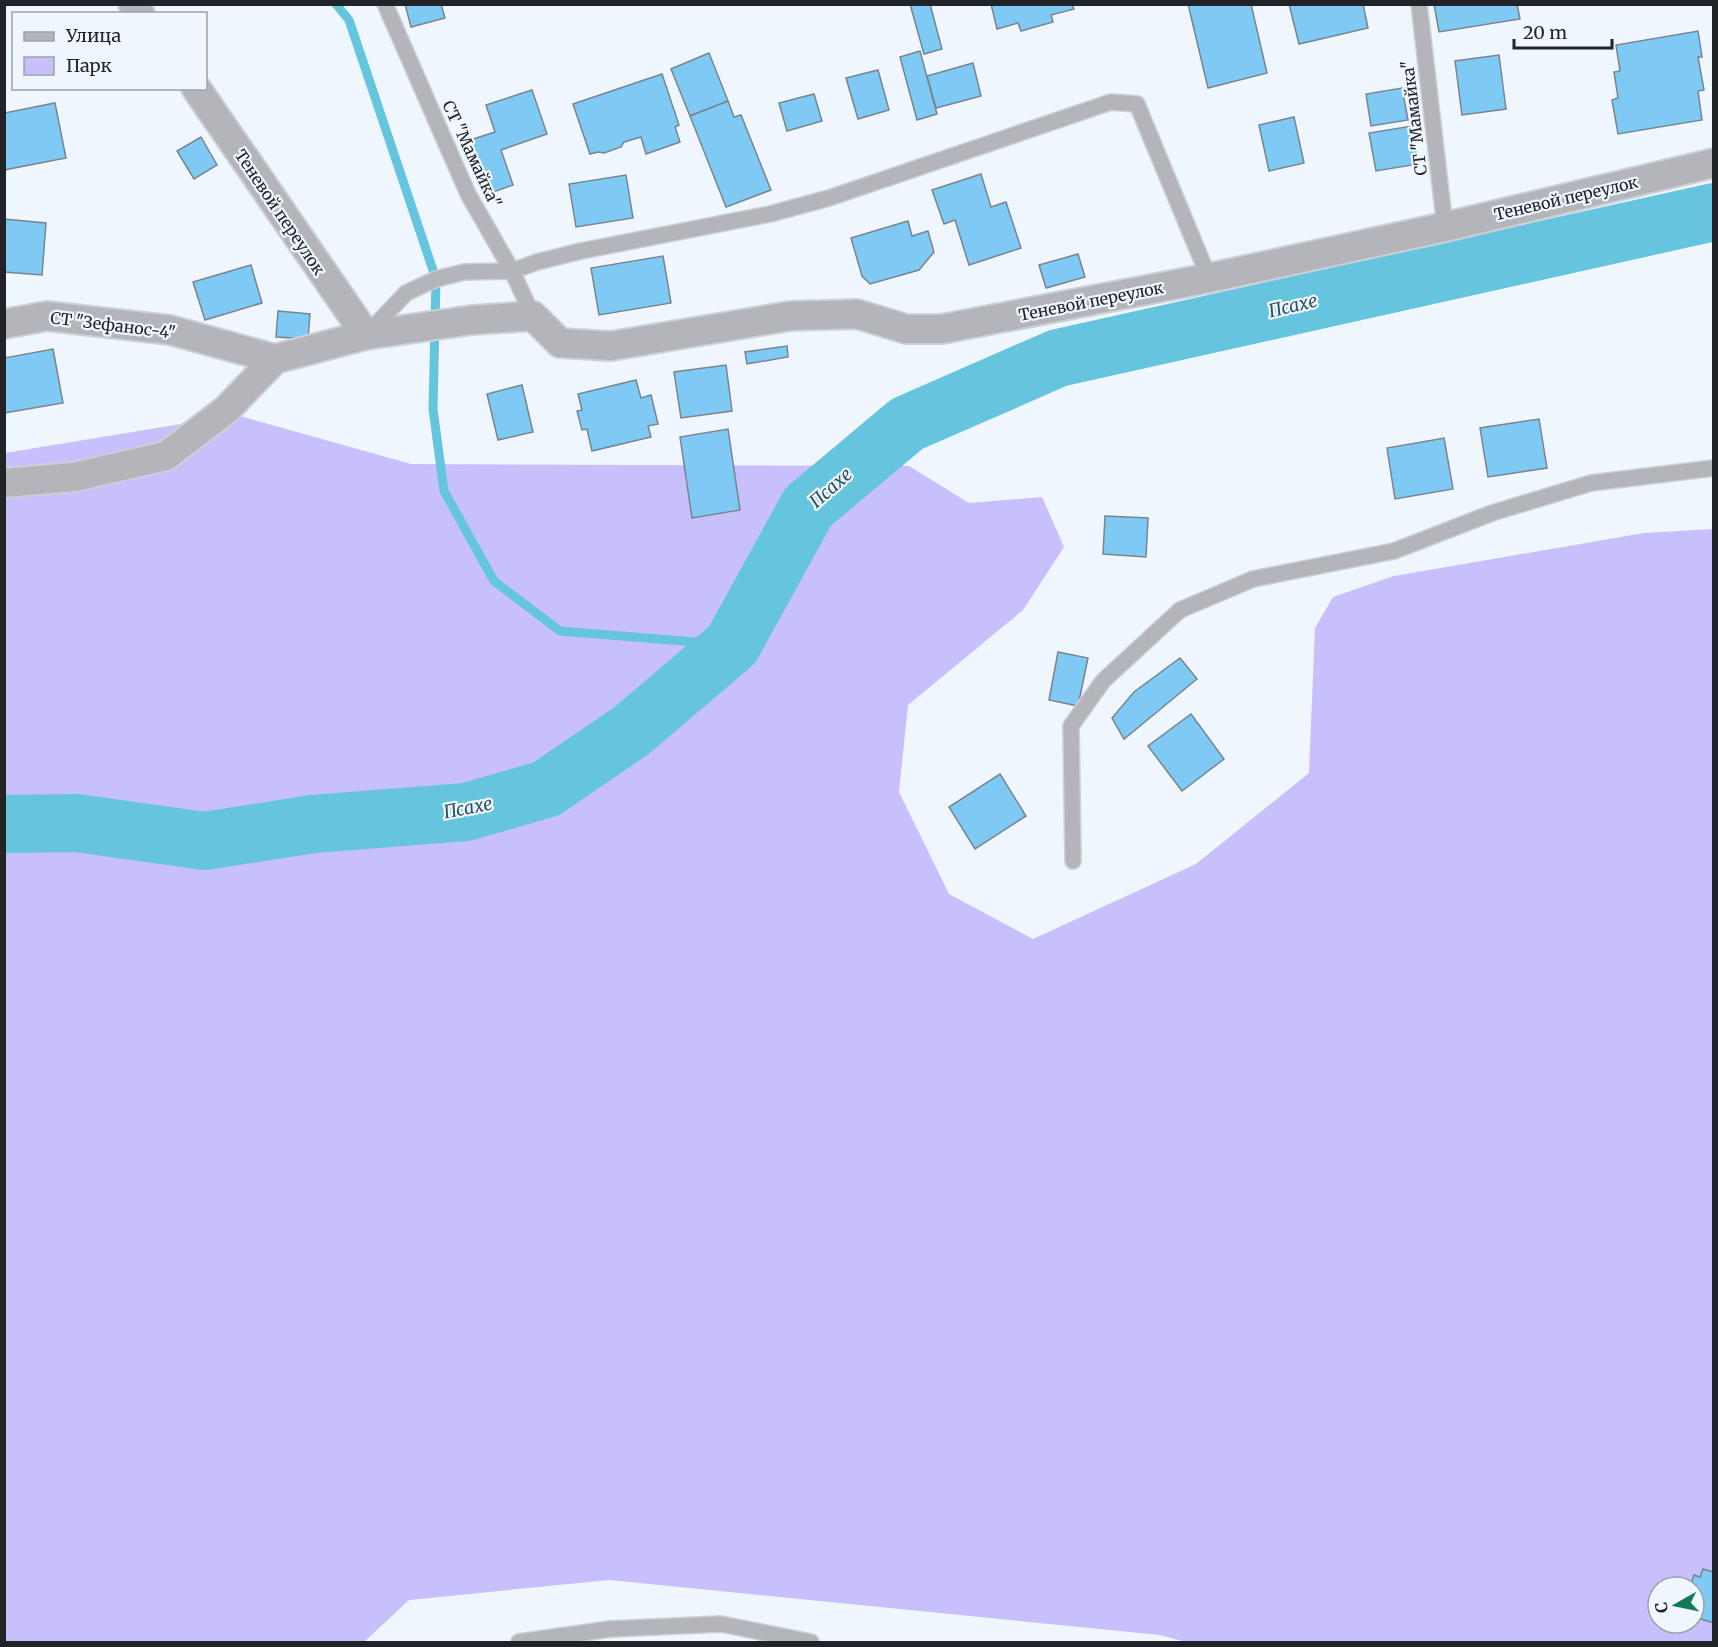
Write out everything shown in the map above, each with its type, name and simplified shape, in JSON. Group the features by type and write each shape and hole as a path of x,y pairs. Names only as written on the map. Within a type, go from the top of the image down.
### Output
{"street":[{"name":"Теневой переулок","path":"197,90 366,335"},
{"name":"Теневой переулок","path":"533,316 560,343 611,346 790,316 857,314 906,329 942,329 1209,278 1444,227 1713,162"},
{"name":"СТ \"Зефанос-4\"","path":"4,324 47,316 171,330 275,359"},
{"path":"4,483 74,477 166,456 226,410 275,359 366,335 396,330 472,320 533,316"}],"lane":[{"name":"СТ \"Мамайка\"","path":"385,4 468,194 512,272 533,316"},
{"name":"СТ \"Мамайка\"","path":"1419,4 1444,227"},
{"path":"366,335 406,293 436,279 464,272 512,272 537,262 581,251 770,214 829,198 1111,102 1137,104 1209,278"},
{"path":"1073,861 1071,726 1103,681 1180,610 1253,579 1394,551 1492,513 1591,483 1713,468"},
{"path":"519,1642 610,1629 721,1624 811,1642"}],"green space":[{"path":"236,415 411,464 909,466 969,503 1042,497 1064,547 1023,610 908,705 899,792 949,894 1033,939 1196,864 1309,773 1315,628 1333,597 1394,576 1644,533 1713,529 1713,1642 1186,1642 1160,1635 609,1580 409,1600 364,1642 5,1642 5,453"}],"building":[{"path":"405,4 441,4 445,18 411,27"},
{"path":"910,4 930,4 942,49 924,54"},
{"path":"991,4 1072,4 1074,9 1051,15 1053,22 1021,31 1018,23 997,29"},
{"path":"1188,4 1251,4 1267,73 1208,88"},
{"path":"1289,4 1363,4 1368,28 1299,44"},
{"path":"1434,4 1517,4 1520,19 1439,32"},
{"path":"1698,31 1702,57 1698,57 1704,90 1698,91 1702,120 1618,134 1612,100 1618,98 1614,72 1620,71 1616,45"},
{"path":"920,51 937,114 917,120 900,57"},
{"path":"709,53 728,101 690,116 671,69"},
{"path":"1499,55 1506,109 1462,115 1455,61"},
{"path":"973,63 981,96 936,108 927,76"},
{"path":"878,70 889,110 858,119 846,78"},
{"path":"662,74 679,125 675,127 680,142 646,154 641,137 624,142 621,147 604,153 590,154 573,104"},
{"path":"1402,88 1408,120 1371,126 1366,94"},
{"path":"532,90 547,134 501,150 513,185 485,195 467,141 495,132 486,105"},
{"path":"814,94 822,121 787,131 779,103"},
{"path":"728,101 734,117 741,115 771,190 726,207 690,116"},
{"path":"55,103 66,158 4,170 4,113"},
{"path":"1294,117 1304,163 1269,171 1259,125"},
{"path":"1412,126 1418,164 1376,171 1369,133"},
{"path":"201,137 217,165 194,179 177,151"},
{"path":"981,174 991,207 1006,202 1021,248 969,265 955,220 944,224 932,190"},
{"path":"626,175 633,218 576,227 569,184"},
{"path":"4,219 46,223 42,275 4,272"},
{"path":"908,221 912,236 928,231 934,252 919,270 870,284 862,276 851,238"},
{"path":"1078,254 1085,277 1046,288 1039,265"},
{"path":"663,256 671,303 599,315 591,268"},
{"path":"251,265 262,303 205,320 193,282"},
{"path":"278,311 310,314 308,339 276,337"},
{"path":"787,346 788,357 747,364 745,352"},
{"path":"53,349 63,403 4,413 4,358"},
{"path":"726,365 732,411 681,418 674,372"},
{"path":"636,380 641,398 651,395 658,424 648,426 651,437 592,451 587,429 582,430 577,411 582,410 578,394"},
{"path":"522,385 533,432 498,440 487,394"},
{"path":"1539,419 1547,468 1488,477 1480,428"},
{"path":"728,429 740,510 692,518 680,437"},
{"path":"1444,438 1453,489 1395,499 1387,448"},
{"path":"1105,516 1148,518 1146,557 1103,554"},
{"path":"1058,652 1088,658 1078,706 1049,700"},
{"path":"1180,658 1197,679 1124,739 1112,718 1134,692"},
{"path":"1191,714 1224,759 1182,791 1148,746"},
{"path":"1000,774 1026,816 975,849 949,807"},
{"path":"1703,1569 1714,1572 1714,1623 1706,1621 1706,1575 1701,1575"}],"waterway":[{"path":"336,4 349,20 436,279 433,409 444,491 494,581 560,631 732,645"},
{"name":"Псахе","path":"4,824 76,823 205,841 313,824 466,812 546,789 631,731 732,645 808,507 907,424 1058,358 1714,212"}]}
